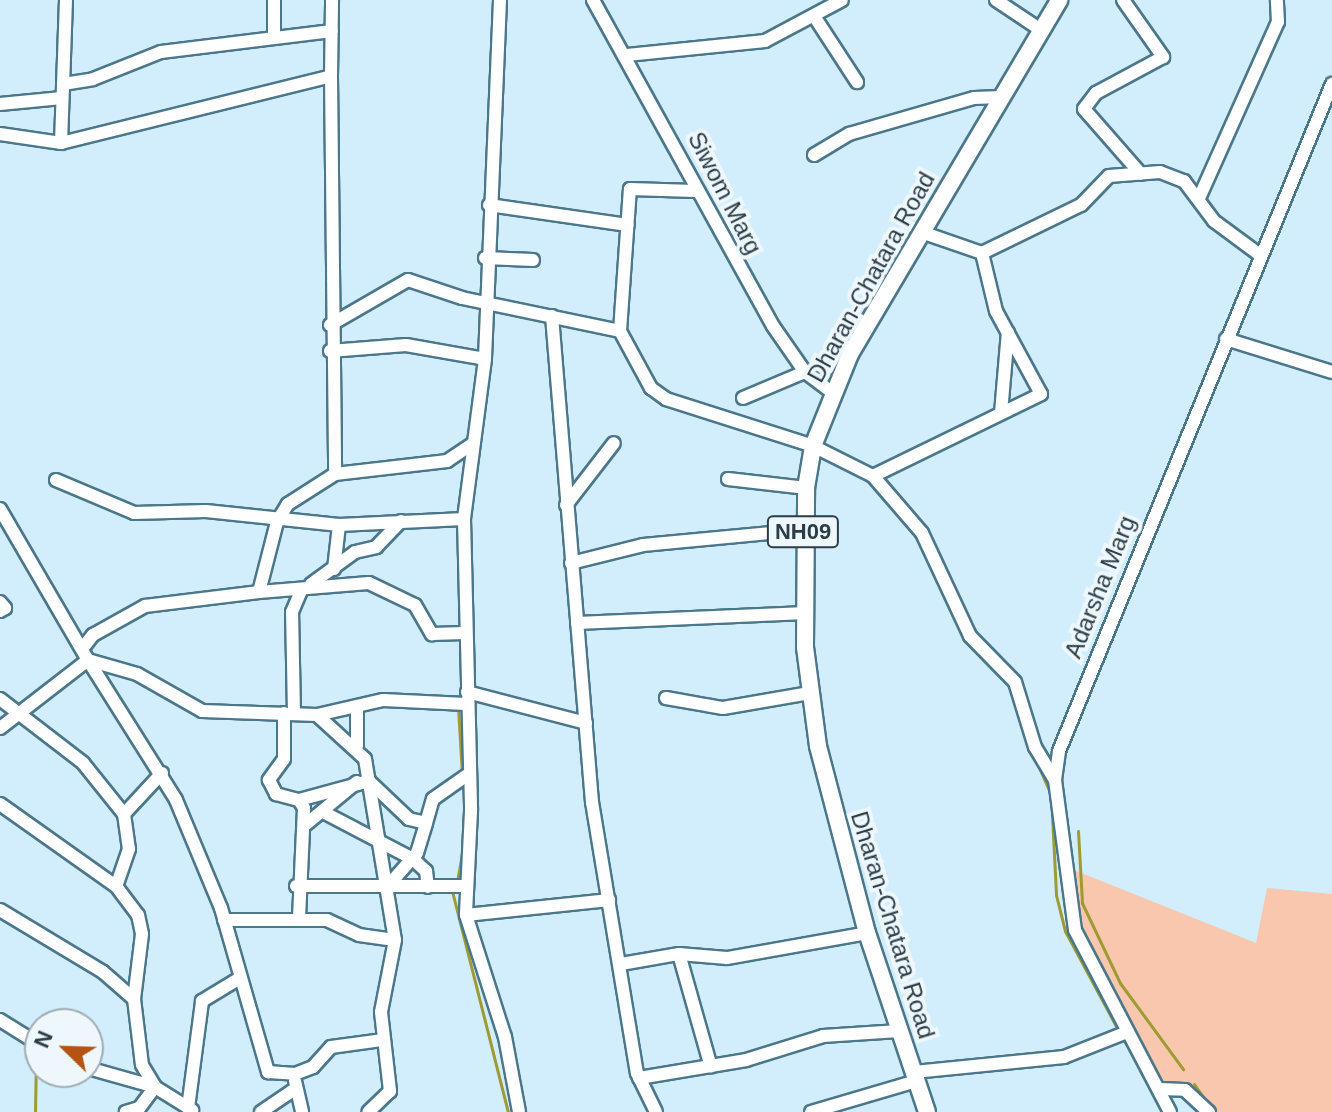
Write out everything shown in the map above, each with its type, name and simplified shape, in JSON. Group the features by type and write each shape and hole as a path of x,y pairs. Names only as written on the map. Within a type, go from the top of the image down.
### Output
{"main road":[{"name":"Dharan-Chatara Road","path":"927,1112 867,933 826,784 810,693 803,530 806,488 813,446 833,393 921,232 1059,0"}],"street":[{"path":"61,143 66,0"},
{"path":"274,0 274,36"},
{"path":"332,0 330,351 335,474"},
{"path":"500,0 485,258 485,359 464,519 467,775 471,811 465,886 466,915 505,1037 519,1112"},
{"name":"Siwom Marg","path":"593,0 684,158 695,191 805,372 833,393"},
{"path":"996,0 1041,30"},
{"path":"1123,0 1163,57 1096,93 1084,109 1141,174"},
{"path":"1200,196 1278,22 1277,0"},
{"path":"627,55 765,41 814,16 835,1"},
{"path":"814,16 857,82"},
{"path":"0,104 63,91 161,52 332,31"},
{"path":"0,134 61,143 331,76"},
{"name":"Adarsha Marg","path":"1170,1112 1127,1032 1069,908 1055,780 1066,728 1332,84"},
{"path":"814,155 849,134 974,98 1001,97"},
{"path":"921,232 982,253 1069,213 1109,176 1171,175 1200,196 1214,221 1260,255"},
{"path":"695,191 630,189 620,331 651,388 666,399 813,446 873,476 922,533 970,636 1015,682 1035,747 1055,780"},
{"path":"489,205 628,225"},
{"path":"873,476 1041,394 1008,332 982,253"},
{"path":"485,258 533,260"},
{"path":"330,325 398,281 620,331"},
{"path":"552,316 586,723 609,900 639,1078 656,1112"},
{"path":"1001,413 1008,332"},
{"path":"1226,339 1332,372"},
{"path":"330,351 406,345 485,359"},
{"path":"743,398 805,372"},
{"path":"259,592 277,522 297,494 335,474 447,461 474,443"},
{"path":"566,505 614,443"},
{"path":"728,479 806,488"},
{"path":"56,480 115,501 128,512 206,511 277,522 339,525 464,519"},
{"path":"0,509 85,654 162,773 224,920 268,1072 295,1074 313,1067 331,1047 382,1040"},
{"path":"363,781 299,800 276,794 269,780 284,759 289,714 292,612 306,587 335,564 376,547 401,521"},
{"path":"333,582 339,525"},
{"path":"571,563 643,545 803,530"},
{"path":"0,728 85,654 93,635 145,606 333,582 369,583 396,593 415,605 432,634 464,633"},
{"path":"0,602 5,608 0,611"},
{"path":"577,623 806,613"},
{"path":"85,654 137,674 202,711 317,715 357,710 383,700 466,698 586,723"},
{"path":"666,698 723,708 810,693"},
{"path":"0,699 83,763 124,814 129,849 116,886"},
{"path":"357,710 357,746 363,781 381,840 395,940 382,1040 390,1091 368,1112"},
{"path":"317,715 357,746"},
{"path":"124,814 162,773"},
{"path":"387,887 413,859 433,799 467,775"},
{"path":"363,781 409,819 426,823"},
{"path":"304,826 363,781"},
{"path":"299,800 304,826 296,886 299,920"},
{"path":"0,804 116,886 138,915 142,934 134,999 142,1065 155,1087"},
{"path":"325,813 413,859 426,871 428,887"},
{"path":"296,886 465,886"},
{"path":"466,915 609,900"},
{"path":"0,910 103,972 134,999"},
{"path":"224,920 327,920 359,935 395,940"},
{"path":"621,964 679,954 727,958 867,933"},
{"path":"679,954 711,1067"},
{"path":"104,1073 155,1087 192,1110 202,1001 240,978"},
{"path":"0,1020 24,1035"},
{"path":"639,1078 711,1067 823,1036 899,1031"},
{"path":"811,1112 915,1076 1064,1057 1127,1032"},
{"path":"295,1074 295,1089 302,1112"},
{"path":"126,1112 139,1108 155,1087"},
{"path":"261,1112 295,1089"},
{"path":"1160,1089 1185,1090 1209,1112"}],"shaded area":[{"path":"1064,866 1256,943 1267,888 1332,894 1332,1112 1209,1112 1195,1097 1160,1089 1084,952"}],"waterway":[{"path":"458,707 462,775"},
{"path":"1035,758 1051,795 1056,895 1065,931 1118,1030"},
{"path":"463,783 465,799"},
{"path":"1078,831 1082,903 1120,983 1183,1069"},
{"path":"457,882 464,843"},
{"path":"452,891 508,1112"},
{"path":"1123,1039 1140,1066"},
{"path":"1194,1084 1208,1104"},
{"path":"35,1088 35,1112"}]}
